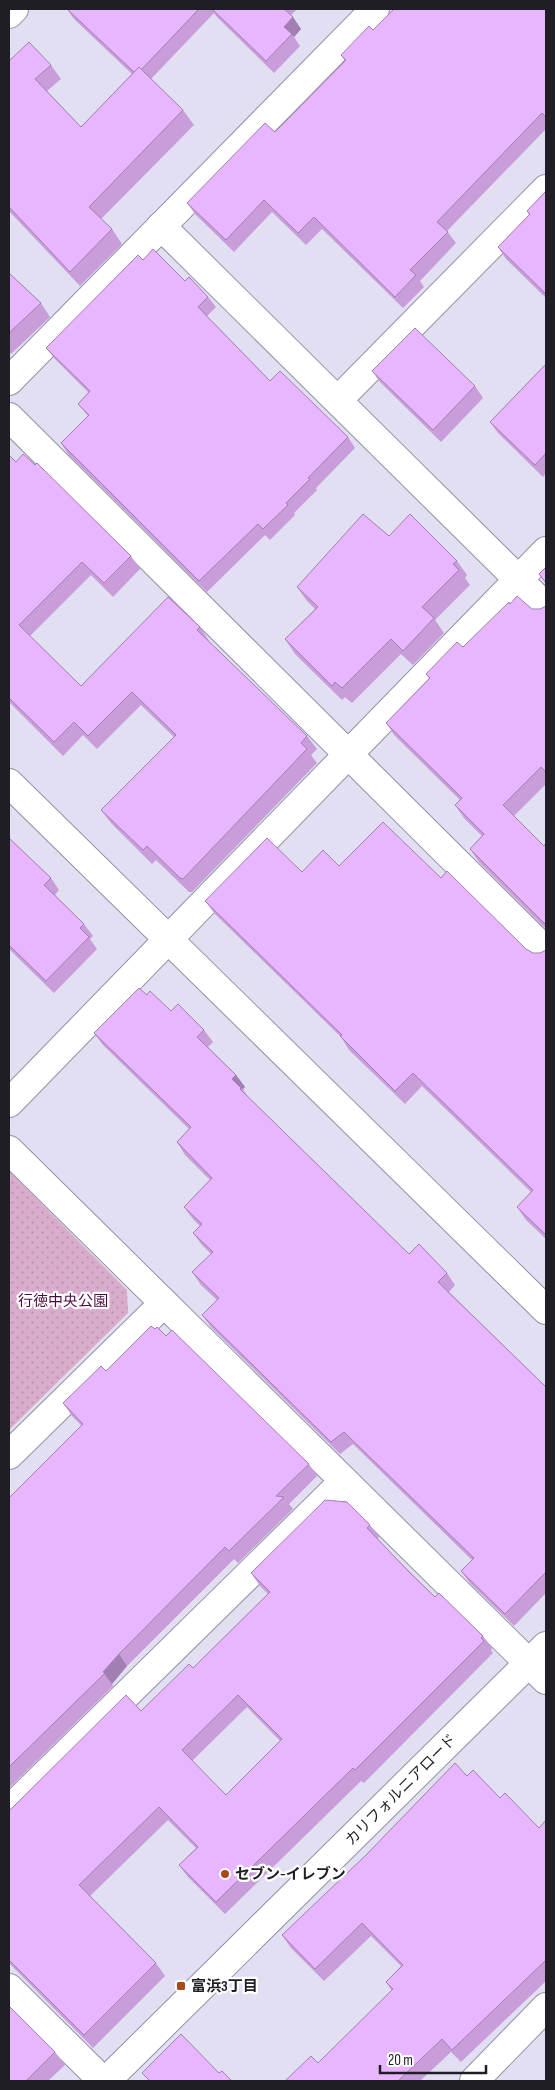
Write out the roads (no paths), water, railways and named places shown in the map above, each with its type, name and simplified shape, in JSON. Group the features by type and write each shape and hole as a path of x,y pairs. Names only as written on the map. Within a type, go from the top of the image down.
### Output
{"street":[{"path":"9,14 14,9"},
{"path":"9,381 374,9"},
{"path":"338,399 546,189"},
{"path":"162,226 546,607"},
{"path":"9,417 546,951"},
{"path":"9,1103 546,551"},
{"path":"9,782 546,1310"},
{"path":"9,1150 344,1481 541,1663"},
{"path":"9,1455 164,1303"},
{"path":"9,1810 344,1481"},
{"name":"カリフォルニアロード","path":"104,2081 541,1663"},
{"path":"9,1988 104,2081"},
{"path":"474,2081 546,2008"}],"place":[{"name":"セブン-イレブン","path":"225,1874"},
{"name":"富浜3丁目","path":"181,1986"}],"park label":[{"name":"行徳中央公園","path":"63,1301"}]}
